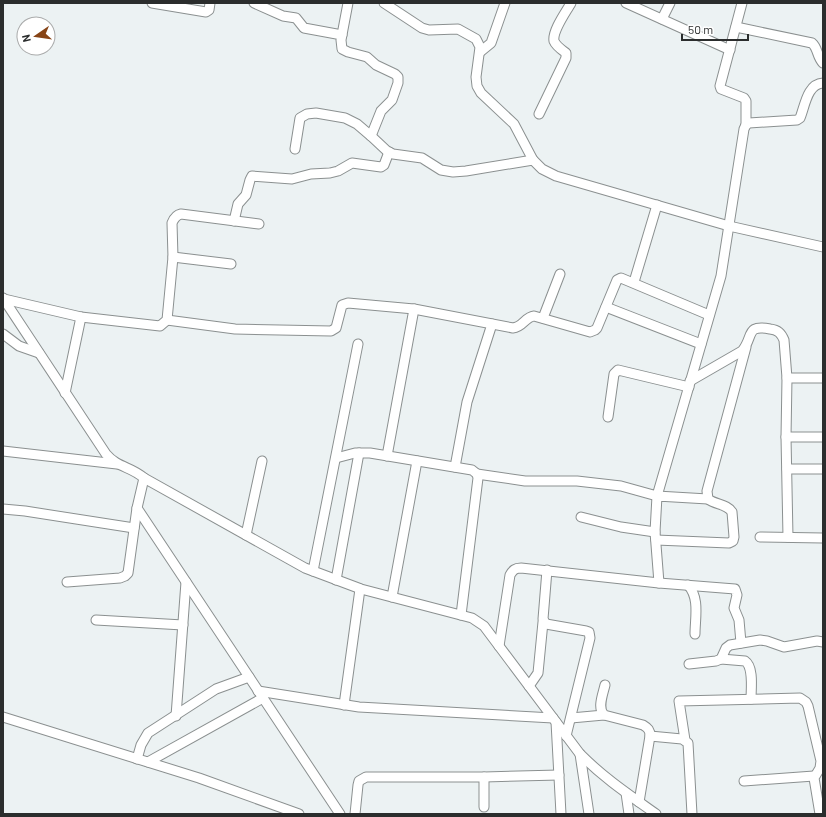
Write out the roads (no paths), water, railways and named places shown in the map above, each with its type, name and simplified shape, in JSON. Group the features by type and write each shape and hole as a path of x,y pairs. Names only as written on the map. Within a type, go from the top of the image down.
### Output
{"street":[{"path":"152,3 206,12 209,10 210,3"},
{"path":"254,3 283,16 296,18 304,28 342,35"},
{"path":"348,3 342,35 342,48 348,52 366,57 376,65 398,76 398,83 392,100 381,112 371,136"},
{"path":"384,3 422,28 429,30 458,30 476,39 480,47 476,77 477,86 481,93 514,124 533,160 542,169 556,176 729,226 823,247"},
{"path":"480,52 491,43 506,3"},
{"path":"539,114 566,58 566,53 556,45 554,42 554,37 560,22 571,3"},
{"path":"626,3 730,50"},
{"path":"662,19 670,3"},
{"path":"659,583 656,536 657,496 722,272 746,125 746,101 744,98 725,92 720,86 742,3"},
{"path":"736,27 812,42 815,45 819,58 823,63"},
{"path":"746,125 749,123 797,120 800,118 811,89 816,85 823,83"},
{"path":"295,149 300,118 307,114 316,113 345,118 357,124 389,152 393,154 422,158 441,170 453,172 466,171 533,160"},
{"path":"234,221 238,204 246,195 252,176 292,179 310,174 338,171 352,163 381,167 384,165 389,152"},
{"path":"634,282 657,205"},
{"path":"3,299 81,317 156,327 160,326 167,320 173,257 172,223 174,218 181,214 259,224"},
{"path":"173,257 231,264"},
{"path":"543,318 560,274"},
{"path":"167,320 235,329 330,331 338,325 340,309 344,303 414,309 517,328 531,316 593,332 597,328 617,280 624,278 709,315"},
{"path":"3,299 106,454 117,464"},
{"path":"606,307 701,344"},
{"path":"387,456 414,309"},
{"path":"65,392 81,317"},
{"path":"455,467 467,402 492,324"},
{"path":"708,499 707,491 751,332 755,328 760,327 776,330 782,334 784,340 788,378 786,437 788,537"},
{"path":"3,334 19,346 39,353"},
{"path":"313,571 358,344"},
{"path":"608,417 614,374 618,370 689,384 746,347"},
{"path":"788,378 823,378"},
{"path":"786,437 823,436"},
{"path":"3,451 117,464 136,472 144,478 297,564 313,571 360,589 472,618 484,626 580,754 612,784 656,814"},
{"path":"336,580 358,453"},
{"path":"336,458 358,453 370,453 472,470 477,474 525,481 577,481 621,486 657,496 708,499 727,507 732,512 734,537 733,541 729,543 656,536 581,518"},
{"path":"246,535 262,461"},
{"path":"392,597 417,461"},
{"path":"787,469 823,468"},
{"path":"461,615 478,478 477,474"},
{"path":"68,582 120,578 128,573 137,508 144,478"},
{"path":"137,508 340,814"},
{"path":"3,509 134,528"},
{"path":"760,537 823,538"},
{"path":"499,646 510,575 512,571 521,568 659,583 733,588 736,590 738,595 734,608 739,620 741,643"},
{"path":"529,686 538,673 547,570"},
{"path":"176,716 186,582"},
{"path":"688,585 693,591 696,605 695,634"},
{"path":"344,706 360,589"},
{"path":"96,620 183,625"},
{"path":"543,622 546,624 586,631 590,635 566,736"},
{"path":"721,660 726,648 730,645 741,643 760,640 789,647 823,642"},
{"path":"689,664 721,660 745,661 748,663 750,672 751,700"},
{"path":"137,759 144,738 148,733 216,689 249,677"},
{"path":"604,716 601,713 601,706 605,685"},
{"path":"148,762 260,694 360,708 554,720"},
{"path":"692,814 689,747 685,740 678,701 800,698 806,702 808,706 821,761 820,768 814,776 820,814"},
{"path":"570,718 604,716 647,727 650,731 650,736 639,802"},
{"path":"3,717 199,778 299,814"},
{"path":"554,720 561,814"},
{"path":"650,736 685,740"},
{"path":"580,754 588,814"},
{"path":"355,814 359,781 366,777 484,777 559,775"},
{"path":"744,781 814,776"},
{"path":"484,777 484,807"},
{"path":"626,793 629,814"}]}
